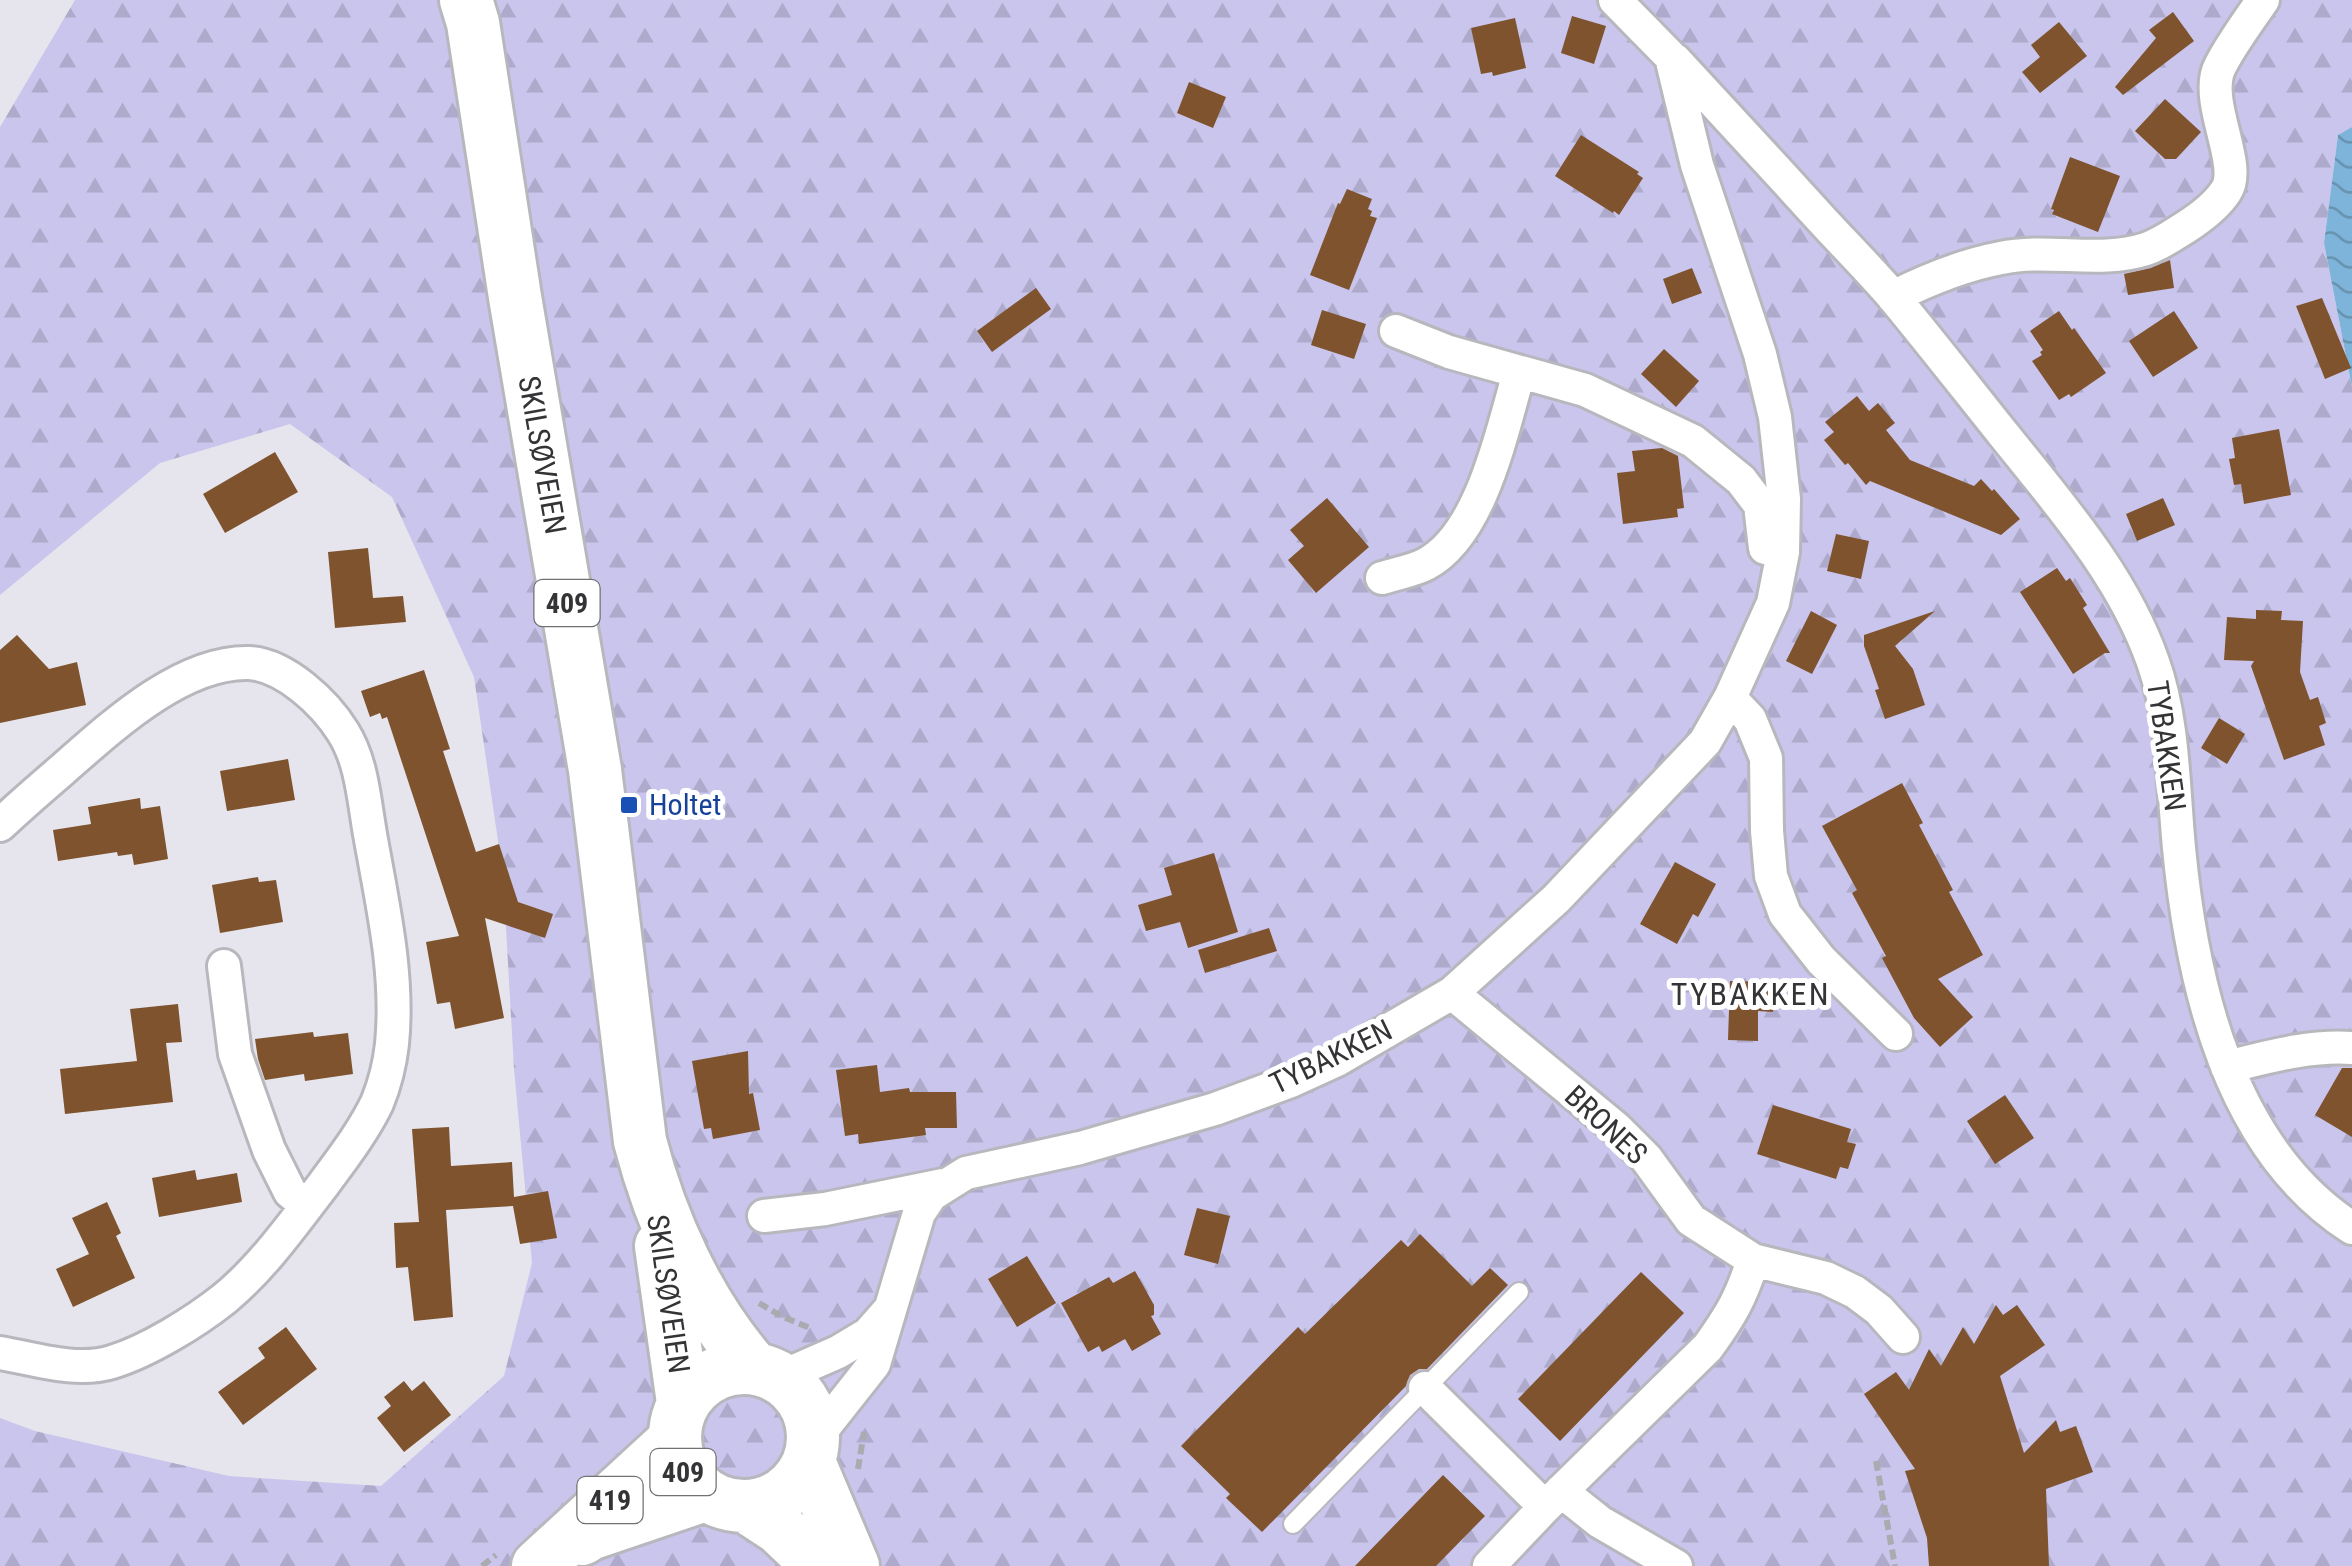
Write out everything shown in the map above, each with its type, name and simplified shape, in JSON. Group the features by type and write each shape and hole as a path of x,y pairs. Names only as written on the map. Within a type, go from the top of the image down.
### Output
{"main road":[{"name":"SKILSØVEIEN","path":"471,8 515,297 596,770 640,1142 652,1185 698,1290 727,1335 767,1372"},
{"name":"SKILSØVEIEN","path":"652,1185 678,1422"},
{"path":"678,1422 694,1388 714,1373 767,1372"},
{"name":"409","path":"726,1501 782,1496 796,1484 812,1451 814,1426 803,1399 767,1372"},
{"name":"409","path":"678,1422 683,1472 726,1501 779,1528 818,1566"},
{"name":"419","path":"542,1563 678,1422"},
{"name":"409","path":"812,1451 853,1566"},
{"name":"419","path":"542,1563 590,1534 726,1501"}],"street":[{"name":"TYBAKKEN","path":"1615,0 1672,56 1893,297 2074,523 2122,594 2152,659 2162,692 2198,981 2226,1067 2263,1140 2302,1186 2352,1228"},
{"path":"1893,297 1929,278 2001,258 2107,255 2142,250 2165,241 2198,219 2225,192 2230,181 2217,112 2217,73 2263,0"},
{"name":"TYBAKKEN","path":"764,1216 825,1209 943,1185 966,1173 1080,1148 1215,1109 1337,1060 1452,994 1556,899 1705,742 1730,698 1772,603 1783,552 1784,500 1775,417 1760,354 1697,165 1672,56"},
{"path":"1396,331 1449,352 1585,390 1693,442 1742,480 1760,505 1765,548 1783,552"},
{"path":"1382,578 1424,566 1462,530 1489,476 1519,373"},
{"path":"0,825 94,742 147,701 191,676 220,666 251,663 278,671 304,687 343,732 357,762 393,961 392,1046 378,1101 349,1150 307,1206 264,1259 224,1299 155,1344 110,1363 73,1366 0,1353"},
{"path":"1730,698 1750,718 1766,758 1772,876 1784,914 1821,960 1896,1034"},
{"path":"224,966 236,1054 246,1086 290,1192 307,1206"},
{"name":"BRONES","path":"1452,994 1616,1128 1646,1158 1691,1220 1752,1260 1826,1278 1855,1292 1879,1310 1903,1337"},
{"path":"2226,1067 2295,1050 2352,1048"},
{"path":"812,1451 874,1364 919,1213 943,1185"},
{"path":"1489,1566 1708,1347 1743,1292 1752,1260"},
{"path":"767,1372 838,1352 868,1334 893,1306"},
{"path":"1426,1388 1553,1499 1676,1566"}],"lane":[{"path":"1294,1524 1519,1292"}],"path":[{"path":"753,1299 812,1329"},
{"path":"1876,1461 1896,1566"}],"green space":[{"path":"75,0 2352,0 2352,127 2338,135 2324,243 2352,387 2352,1566 0,1566 0,1418 35,1431 229,1476 381,1486 504,1376 532,1263 514,1069 503,875 474,677 392,497 290,424 160,463 0,595 0,127"}],"water":[{"path":"2352,127 2352,387 2324,243 2338,135"}],"building":[{"path":"2173,12 2194,41 2123,95 2115,87 2156,38 2149,30"},
{"path":"1572,16 1606,26 1594,64 1561,53"},
{"path":"1515,18 1526,68 1493,76 1492,72 1481,74 1471,28"},
{"path":"2059,22 2087,56 2040,93 2022,72 2040,57 2031,45"},
{"path":"1189,82 1226,97 1213,128 1177,113"},
{"path":"2165,99 2201,132 2176,159 2165,159 2135,131"},
{"path":"1581,135 1643,178 1619,215 1555,176"},
{"path":"2070,157 2120,176 2098,232 2052,214"},
{"path":"1347,189 1372,199 1368,209 1372,211 1370,216 1377,218 1349,290 1310,275"},
{"path":"2170,260 2174,288 2128,295 2124,274"},
{"path":"1692,268 1702,293 1672,304 1663,279"},
{"path":"1036,288 1051,309 992,352 977,331"},
{"path":"2322,298 2351,368 2325,379 2296,306"},
{"path":"1322,310 1366,324 1354,359 1311,345"},
{"path":"2059,311 2106,373 2071,397 2069,394 2059,400 2032,361 2043,350 2030,331"},
{"path":"2174,311 2198,348 2153,377 2129,341"},
{"path":"1664,349 1699,381 1676,407 1641,374"},
{"path":"1857,396 1869,411 1878,403 1895,423 1886,430 1910,460 1974,486 1981,479 2020,519 2001,535 1870,481 1866,485 1824,440 1834,432 1825,422"},
{"path":"2279,429 2291,495 2244,504 2241,484 2234,485 2229,459 2235,458 2232,438"},
{"path":"1662,448 1678,456 1684,508 1677,509 1678,517 1623,524 1617,473 1635,471 1632,451"},
{"path":"275,452 298,492 225,533 203,494"},
{"path":"1327,498 1369,547 1316,593 1288,560 1304,546 1290,530"},
{"path":"2163,498 2175,525 2137,541 2126,514"},
{"path":"1836,534 1869,541 1861,579 1827,571"},
{"path":"368,548 373,598 403,596 406,622 335,628 328,552"},
{"path":"2057,568 2066,581 2070,578 2087,605 2083,608 2110,653 2073,674 2020,592"},
{"path":"2256,610 2282,611 2281,620 2303,621 2300,672 2310,700 2318,697 2326,723 2319,726 2325,745 2284,760 2251,666 2254,661 2224,660 2227,617 2256,619"},
{"path":"1811,611 1837,625 1812,674 1786,661"},
{"path":"1935,611 1895,646 1913,669 1925,705 1885,719 1864,635"},
{"path":"17,635 49,669 77,662 86,705 0,723 0,650"},
{"path":"424,670 450,749 443,751 476,852 499,844 518,902 553,914 545,938 485,918 504,1018 455,1029 450,1002 437,1004 426,942 459,936 387,717 382,719 380,713 370,717 361,691"},
{"path":"2219,718 2245,734 2227,764 2201,748"},
{"path":"288,759 295,800 227,811 220,771"},
{"path":"1902,783 1953,890 1949,892 1983,955 1938,979 1973,1017 1940,1047 1914,1018 1852,893 1857,890 1822,826"},
{"path":"140,798 141,809 160,806 168,859 134,865 132,854 118,856 117,852 58,861 53,830 91,824 88,807"},
{"path":"1214,853 1238,932 1188,948 1180,922 1146,931 1138,905 1172,895 1164,868"},
{"path":"1675,862 1716,884 1677,944 1640,924"},
{"path":"258,877 259,882 276,880 283,922 220,933 212,885"},
{"path":"1269,928 1277,951 1205,973 1198,950"},
{"path":"1730,981 1774,982 1773,1012 1758,1011 1758,1041 1728,1040"},
{"path":"178,1004 182,1042 166,1043 173,1102 65,1114 60,1069 137,1061 130,1009"},
{"path":"313,1032 314,1037 348,1033 353,1074 305,1081 304,1074 265,1080 255,1039"},
{"path":"748,1051 749,1094 753,1093 760,1130 713,1139 711,1128 704,1129 692,1061"},
{"path":"877,1065 880,1092 909,1088 910,1092 956,1092 957,1128 925,1128 926,1135 859,1144 858,1134 845,1136 836,1070"},
{"path":"2342,1068 2352,1068 2352,1137 2315,1115"},
{"path":"2005,1095 2034,1138 1995,1164 1967,1121"},
{"path":"1773,1105 1851,1129 1847,1142 1856,1144 1848,1169 1840,1167 1836,1179 1757,1154"},
{"path":"449,1127 451,1166 512,1162 514,1197 548,1191 557,1238 520,1244 513,1206 446,1210 453,1317 414,1321 408,1267 396,1268 394,1223 419,1222 412,1129"},
{"path":"195,1170 197,1180 237,1173 242,1202 159,1217 152,1178"},
{"path":"107,1202 121,1233 116,1236 135,1278 73,1307 56,1269 89,1254 72,1218"},
{"path":"1197,1208 1230,1216 1218,1264 1184,1255"},
{"path":"1420,1234 1472,1286 1490,1268 1508,1285 1427,1369 1410,1375 1406,1386 1262,1532 1181,1446 1298,1327 1305,1334 1401,1240 1408,1247"},
{"path":"1027,1256 1056,1303 1017,1327 988,1279"},
{"path":"1135,1271 1154,1305 1151,1316 1161,1334 1132,1351 1125,1339 1102,1352 1099,1346 1088,1352 1061,1303 1109,1277 1113,1283"},
{"path":"1641,1272 1684,1313 1560,1441 1518,1399"},
{"path":"1996,1305 2003,1315 2017,1305 2045,1345 2000,1376 2024,1453 2056,1420 2060,1432 2076,1426 2093,1472 2046,1489 2049,1566 1929,1566 1927,1538 1905,1471 1915,1469 1864,1394 1896,1372 1909,1390 1929,1349 1941,1366 1963,1327 1974,1344"},
{"path":"286,1327 317,1369 243,1425 218,1392 265,1358 258,1348"},
{"path":"404,1381 412,1391 424,1381 451,1415 404,1452 377,1418 391,1406 384,1397"},
{"path":"1443,1475 1485,1516 1436,1566 1355,1566"}],"place":[{"name":"Holtet","path":"629,805"}],"district":[{"name":"TYBAKKEN","path":"1751,994"}]}
